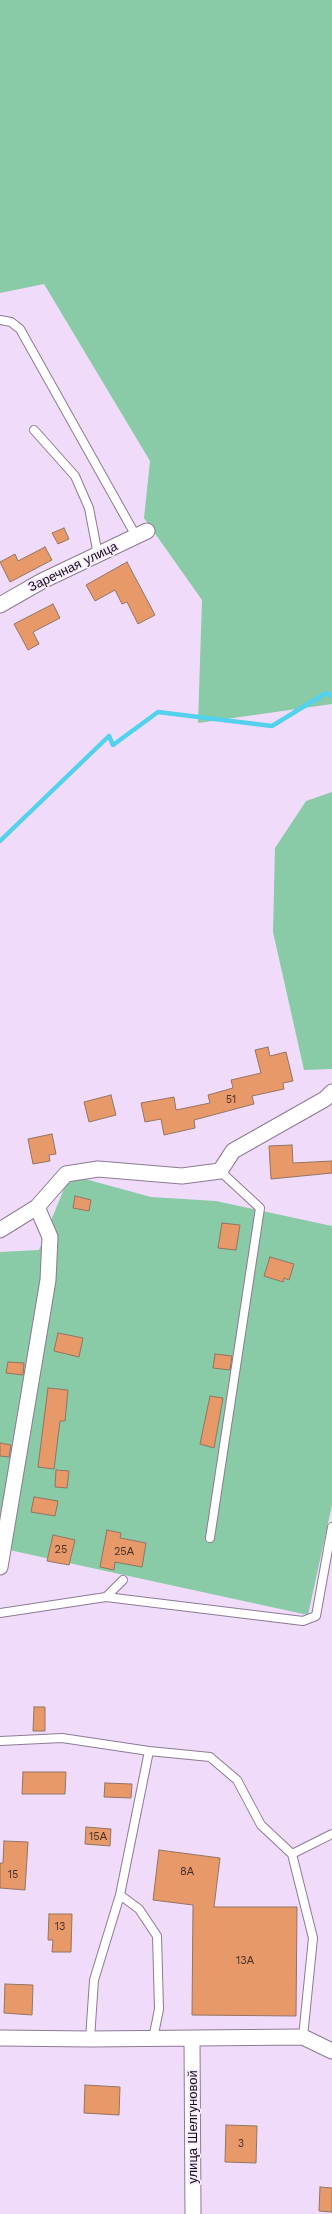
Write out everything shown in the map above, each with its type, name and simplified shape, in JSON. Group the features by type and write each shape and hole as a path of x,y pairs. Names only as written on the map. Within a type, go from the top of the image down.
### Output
{"street":[{"name":"Заречная улица","path":"0,605 142,533"},
{"path":"0,1230 37,1207 66,1174 98,1169 182,1176 220,1171 233,1151 325,1099 332,1092"},
{"path":"0,1567 48,1280 50,1237 37,1207"},
{"path":"0,2038 90,2040 303,2037 332,2051"},
{"name":"улица Шелгуновой","path":"192,2039 194,2214"}],"lane":[{"path":"0,320 11,322 20,329 142,533"},
{"path":"34,430 75,476 89,508 98,554"},
{"path":"210,1538 260,1208 220,1171"},
{"path":"0,1613 106,1597 303,1621 316,1616 332,1527"},
{"path":"106,1597 123,1580"},
{"path":"0,1741 62,1738 150,1751 210,1757 237,1780 261,1825 292,1854 313,1938 303,2037"},
{"path":"90,2040 94,1980 120,1895 150,1751"},
{"path":"292,1854 332,1834"},
{"path":"120,1895 139,1909 157,1936 159,2009 153,2039"}],"green space":[{"path":"0,0 332,0 332,704 198,723 202,600 144,518 150,461 44,284 0,293"},
{"path":"332,792 332,1069 304,1070 273,932 275,848 306,801"},
{"path":"68,1179 85,1179 151,1197 216,1201 332,1226 332,1505 308,1615 0,1548 0,1252 39,1250"}],"building":[{"path":"64,528 69,539 58,544 52,533"},
{"path":"45,547 52,560 10,582 0,562 15,554 18,561"},
{"path":"127,562 155,615 138,624 127,602 122,604 115,590 95,601 86,585"},
{"path":"53,604 60,618 33,632 39,644 28,650 14,624"},
{"path":"268,1047 270,1056 286,1052 293,1081 283,1083 284,1089 252,1096 254,1104 194,1120 195,1128 164,1135 161,1119 145,1122 141,1103 174,1097 176,1110 210,1103 208,1095 233,1088 231,1080 261,1073 255,1050"},
{"path":"111,1095 116,1115 89,1122 84,1102"},
{"path":"52,1134 56,1154 49,1155 50,1161 33,1164 28,1139"},
{"path":"292,1145 293,1163 332,1161 332,1173 271,1179 269,1146"},
{"path":"75,1196 91,1200 89,1211 73,1208"},
{"path":"222,1223 240,1225 236,1250 218,1248"},
{"path":"270,1257 294,1264 289,1280 284,1278 283,1282 264,1276"},
{"path":"58,1333 83,1338 79,1357 54,1351"},
{"path":"215,1354 232,1356 230,1370 213,1368"},
{"path":"8,1362 24,1363 23,1375 6,1373"},
{"path":"48,1388 68,1390 65,1421 60,1421 54,1469 38,1467"},
{"path":"210,1396 223,1398 214,1448 200,1444"},
{"path":"0,1443 11,1445 9,1457 0,1456"},
{"path":"56,1470 69,1471 67,1488 55,1487"},
{"path":"34,1497 58,1501 55,1516 31,1512"},
{"path":"107,1530 121,1533 120,1538 146,1543 142,1567 115,1562 114,1570 100,1567"},
{"path":"53,1535 75,1540 69,1565 47,1561"},
{"path":"34,1707 45,1707 45,1731 33,1731"},
{"path":"23,1772 66,1772 65,1794 22,1794"},
{"path":"105,1783 132,1784 131,1798 104,1797"},
{"path":"86,1827 111,1829 110,1846 85,1844"},
{"path":"4,1841 28,1842 25,1890 0,1888 0,1863 3,1863"},
{"path":"159,1850 220,1858 214,1907 297,1907 296,2016 192,2015 193,1905 153,1900"},
{"path":"49,1914 72,1914 71,1952 52,1952 53,1940 48,1940"},
{"path":"5,1984 33,1985 32,2015 4,2013"},
{"path":"85,2085 120,2087 119,2115 84,2113"},
{"path":"226,2125 257,2126 256,2163 225,2162"},
{"path":"320,2187 332,2188 332,2212 319,2211"}],"waterway":[{"path":"0,841 109,736 113,745 158,712 272,726 326,693 332,696"}]}
